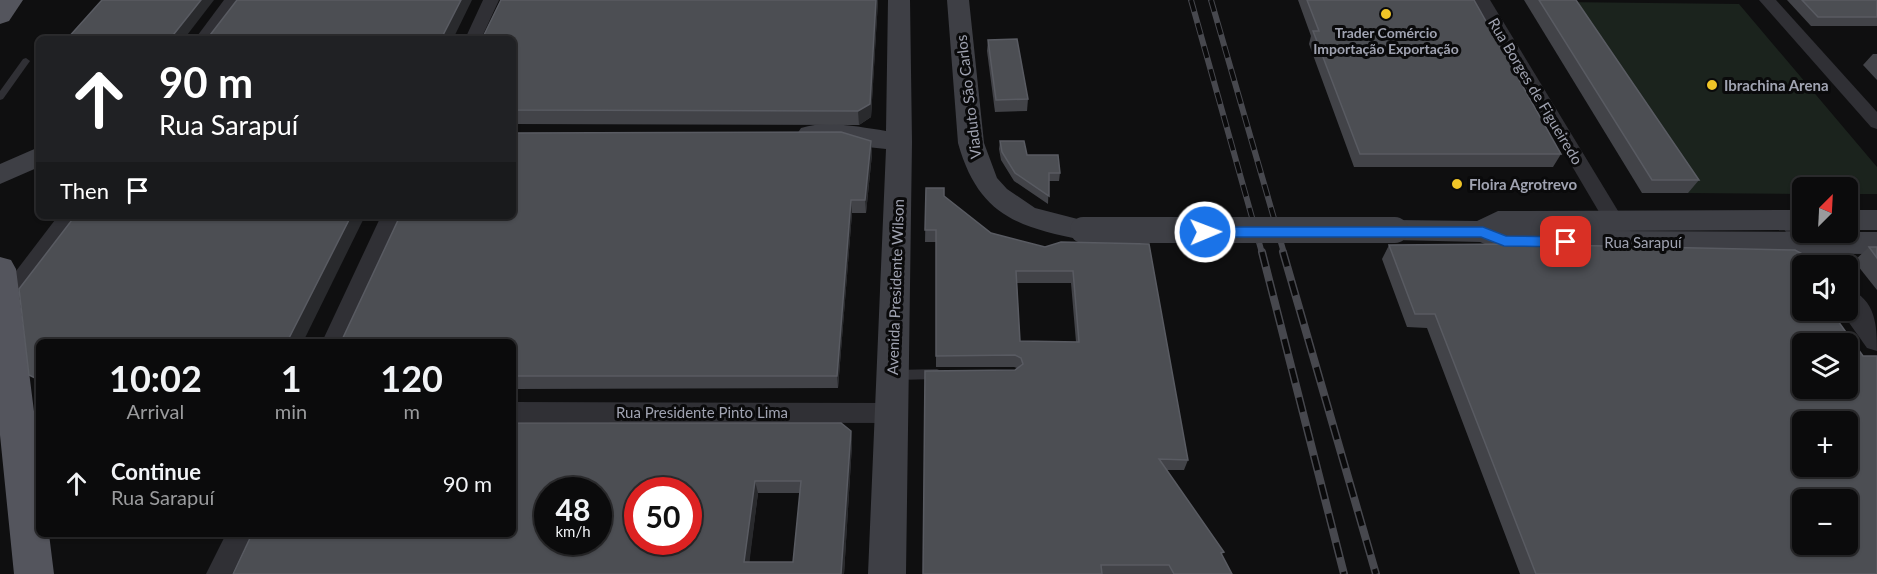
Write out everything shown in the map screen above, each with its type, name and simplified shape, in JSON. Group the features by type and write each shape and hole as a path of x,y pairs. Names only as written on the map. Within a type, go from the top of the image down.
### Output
{"highway":[{"path":"0,16 10,0"},
{"path":"2,285 27,412 34,574"}],"main road":[{"name":"Avenida Presidente Wilson","path":"887,574 899,132 899,0"},
{"name":"Viaduto São Carlos","path":"958,0 971,143 976,166 989,189 1009,208 1046,223 1083,230 1483,232"},
{"path":"786,134 899,132"},
{"path":"0,175 36,157"},
{"path":"1858,220 1877,220"},
{"name":"Rua Sarapuí","path":"1483,232 1504,241 1620,231 1792,227"},
{"name":"Rua Sarapuí","path":"1858,239 1877,243"}],"street":[{"path":"205,36 232,0"},
{"path":"474,36 491,0"},
{"name":"Rua Borges de Figueiredo","path":"1482,0 1620,231"},
{"path":"1767,0 1877,123"},
{"path":"2,285 66,219"},
{"path":"334,339 390,219"},
{"path":"1858,314 1877,340"},
{"name":"Rua Presidente Pinto Lima","path":"516,412 892,413"},
{"path":"219,574 238,537"}],"lane":[{"path":"0,97 26,61"},
{"path":"893,375 950,374"}],"shaded area":[{"name":"Ibrachina Arena","path":"1561,2 1739,4 1877,167 1877,194 1858,194 1858,177 1792,177 1792,194 1688,193"}],"building":[{"path":"102,0 201,0 172,36 70,36"},
{"path":"237,0 461,0 443,36 209,36"},
{"path":"501,0 876,0 870,104 858,111 516,110 516,36 483,36"},
{"path":"1307,0 1474,0 1561,154 1360,154 1313,31 1319,31"},
{"path":"1539,0 1576,0 1699,180 1652,180"},
{"path":"1802,0 1877,0 1877,17 1818,17"},
{"path":"1017,39 1028,99 996,100 988,40"},
{"path":"841,132 871,141 865,200 851,200 837,376 516,376 516,339 342,339 399,219 516,219 516,133"},
{"path":"1000,141 1024,141 1027,155 1058,155 1060,173 1049,173 1049,196 1015,173 1002,152"},
{"path":"926,188 944,188 944,196 991,233 1045,247 1061,242 1149,244 1188,460 1159,459 1224,552 1221,553 1232,574 1174,574 1169,565 1101,565 1102,574 923,574 925,371 1015,370 1023,364 1021,358 1015,355 936,356 936,230 925,230","holes":["1016,271 1073,271 1079,342 1020,341"]},
{"path":"73,219 349,219 289,339 36,339 36,378 29,375 19,289"},
{"path":"1517,244 1795,250 1804,255 1792,255 1792,321 1838,321 1847,333 1792,333 1792,399 1858,399 1858,349 1863,356 1877,356 1877,574 1536,574 1435,314 1415,314 1389,245"},
{"path":"1869,247 1877,247 1877,258"},
{"path":"516,423 841,423 851,431 841,574 233,574 251,537 516,537","holes":["755,481 801,481 793,562 744,562"]}],"railway":[{"path":"1191,0 1262,253"},
{"path":"1211,0 1284,253"},
{"path":"1262,252 1344,574"},
{"path":"1283,252 1376,574"}],"place":[{"name":"Trader Comércio Importação Exportação","path":"1386,14"},
{"name":"Ibrachina Arena","path":"1712,85"},
{"name":"Floira Agrotrevo","path":"1457,184"}],"route":[{"path":"1205,232 1395,230 1483,232 1504,241 1566,242"}]}
